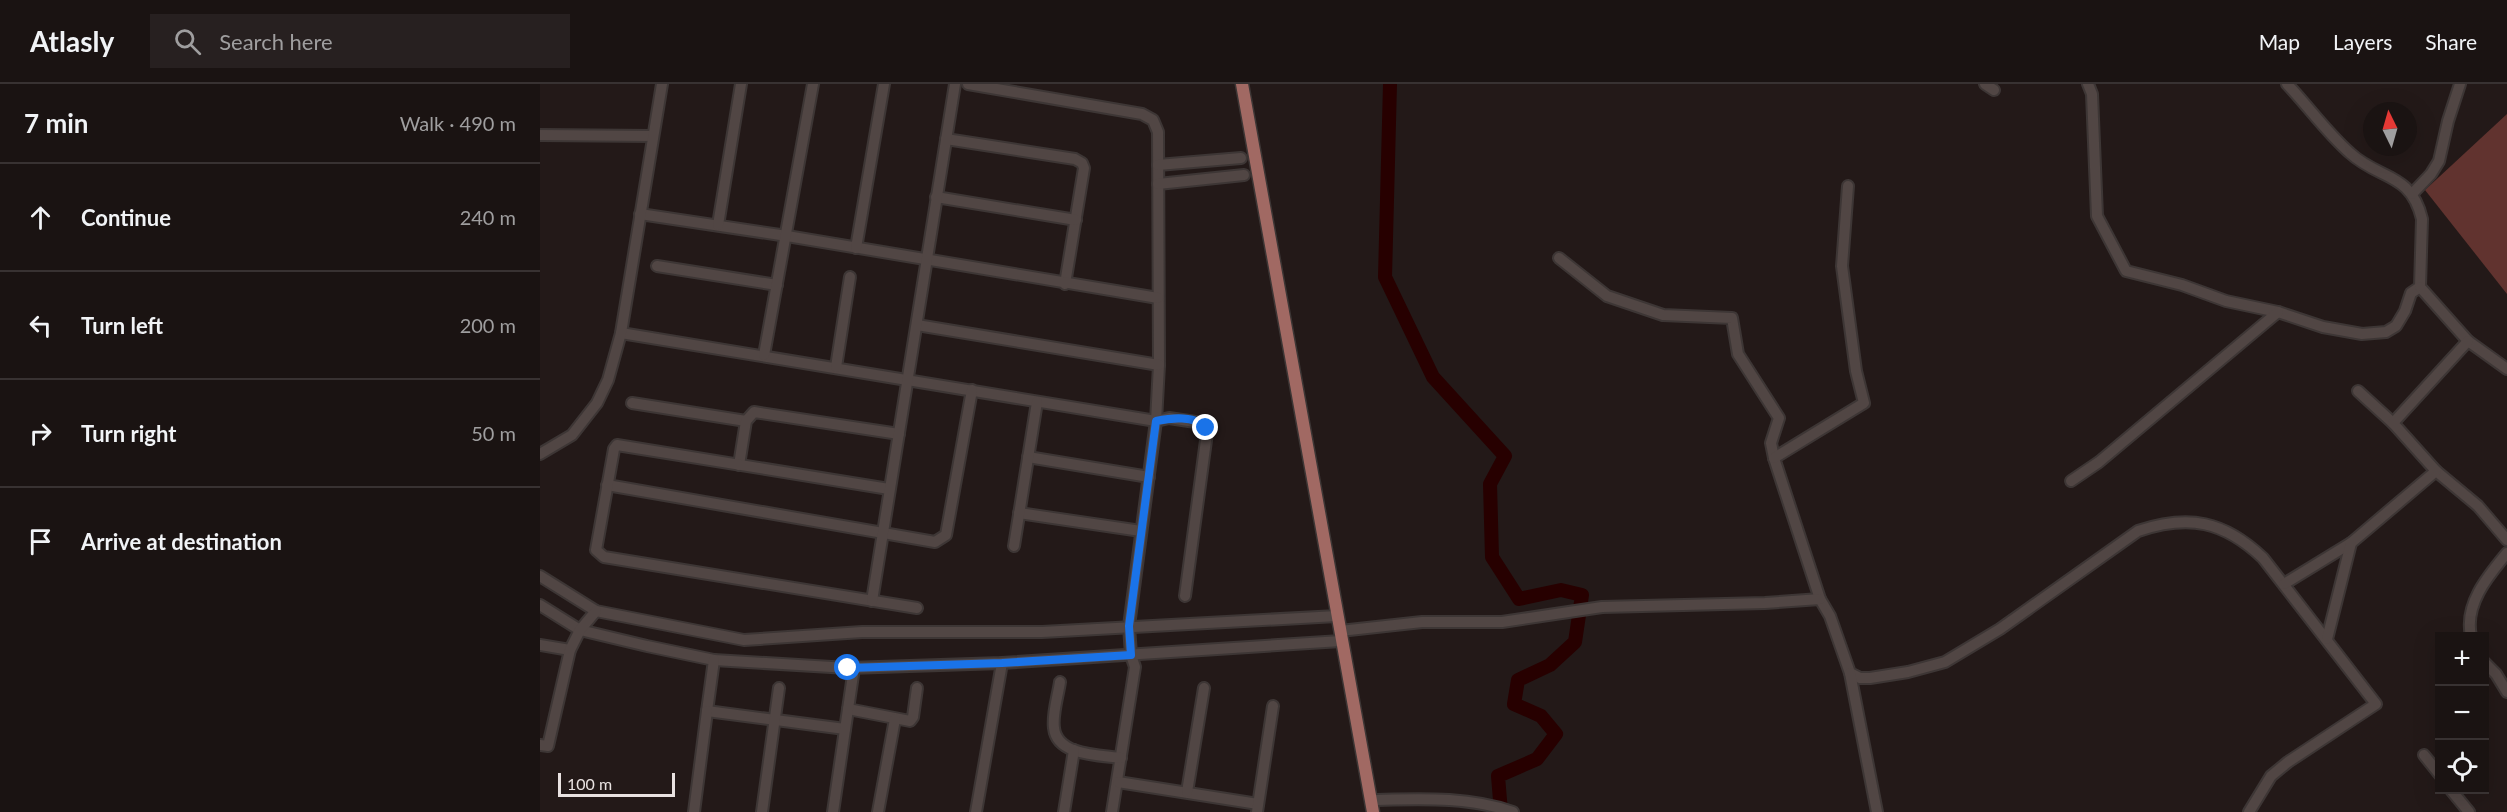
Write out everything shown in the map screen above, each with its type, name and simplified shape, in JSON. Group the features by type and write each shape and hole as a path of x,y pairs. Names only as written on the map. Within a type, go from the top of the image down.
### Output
{"main road":[{"path":"1242,84 1372,806"}],"street":[{"path":"540,454 572,435 597,403 608,380 621,333 662,84"},
{"path":"718,225 741,84"},
{"path":"764,355 813,84"},
{"path":"856,248 884,84"},
{"path":"873,601 955,84"},
{"path":"968,84 1142,114 1153,120 1158,132 1159,366 1156,421 1129,626 1131,655 1135,667 1112,812"},
{"path":"2088,84 2092,94 2097,216 2126,271 2182,285 2226,301 2278,312 2340,332 2362,334 2386,332 2396,327 2405,311 2411,292 2420,287"},
{"path":"2287,84 2349,153 2362,163 2403,183 2412,194 2422,219 2420,287 2468,341 2507,369"},
{"path":"2412,194 2431,174 2439,161 2448,121 2460,84"},
{"path":"540,135 653,136"},
{"path":"946,139 1080,160 1084,168 1065,284"},
{"path":"1158,165 1241,158"},
{"path":"1158,184 1244,175"},
{"path":"1774,458 1864,403 1856,371 1842,266 1848,186"},
{"path":"936,197 1076,220"},
{"path":"640,214 787,236 1158,298"},
{"path":"1559,258 1607,296 1663,315 1732,318 1738,354 1779,418 1772,443 1774,458 1820,599 1830,616 1850,673 1877,812"},
{"path":"657,266 777,285"},
{"path":"836,367 850,277"},
{"path":"2071,480 2099,462 2278,312"},
{"path":"917,325 1159,366"},
{"path":"621,333 908,378 1156,421 1169,418 1202,423 1207,433 1185,596"},
{"path":"2393,423 2468,341"},
{"path":"607,485 935,542 946,535 972,390"},
{"path":"2358,391 2393,423 2436,471 2478,506 2507,540"},
{"path":"1014,546 1037,402"},
{"path":"632,403 746,421"},
{"path":"739,465 746,421 754,412 898,434"},
{"path":"889,489 620,444 614,449 596,550 604,557 917,608"},
{"path":"1028,457 1149,477"},
{"path":"2284,584 2351,543 2436,471"},
{"path":"1019,513 1141,531"},
{"path":"1850,673 1860,678 1886,676 1945,662 2000,629 2138,531 2159,524 2198,522 2221,529 2244,540 2263,558 2376,704 2288,762 2271,776 2249,812"},
{"path":"2327,639 2351,543"},
{"path":"2470,632 2472,609 2478,591 2507,553"},
{"path":"540,576 596,611 744,640 862,632 1042,632 1336,616"},
{"path":"540,605 580,630 714,660 854,668 1002,663 1131,655 1341,636 1422,622 1502,622 1602,607 1765,603 1820,599"},
{"path":"540,745 548,746 570,650 580,630 596,611"},
{"path":"540,645 570,650"},
{"path":"693,812 714,660"},
{"path":"976,812 1002,663"},
{"path":"2489,667 2507,692"},
{"path":"833,812 854,668"},
{"path":"1060,682 1054,732 1063,746 1121,758"},
{"path":"762,812 779,687"},
{"path":"848,709 910,721 913,717 917,688"},
{"path":"1187,792 1204,688"},
{"path":"1118,782 1187,792 1257,808 1273,706"},
{"path":"707,711 845,729"},
{"path":"878,812 895,719"},
{"path":"1064,812 1074,750"},
{"path":"2424,756 2435,771"},
{"path":"2455,794 2469,812"},
{"path":"1372,806 1448,800 1492,805 1513,812"}],"shaded area":[{"path":"2507,114 2507,294 2425,190"}],"waterway":[{"path":"1390,84 1385,277 1433,377 1505,456 1490,484 1492,557 1519,599 1561,590 1582,595 1575,642 1550,665 1518,680 1514,704 1541,716 1556,734 1537,759 1498,776 1501,812"}],"route":[{"path":"848,668 1002,663 1131,655 1129,626 1156,421 1169,418 1194,421 1202,423 1206,428"}]}
